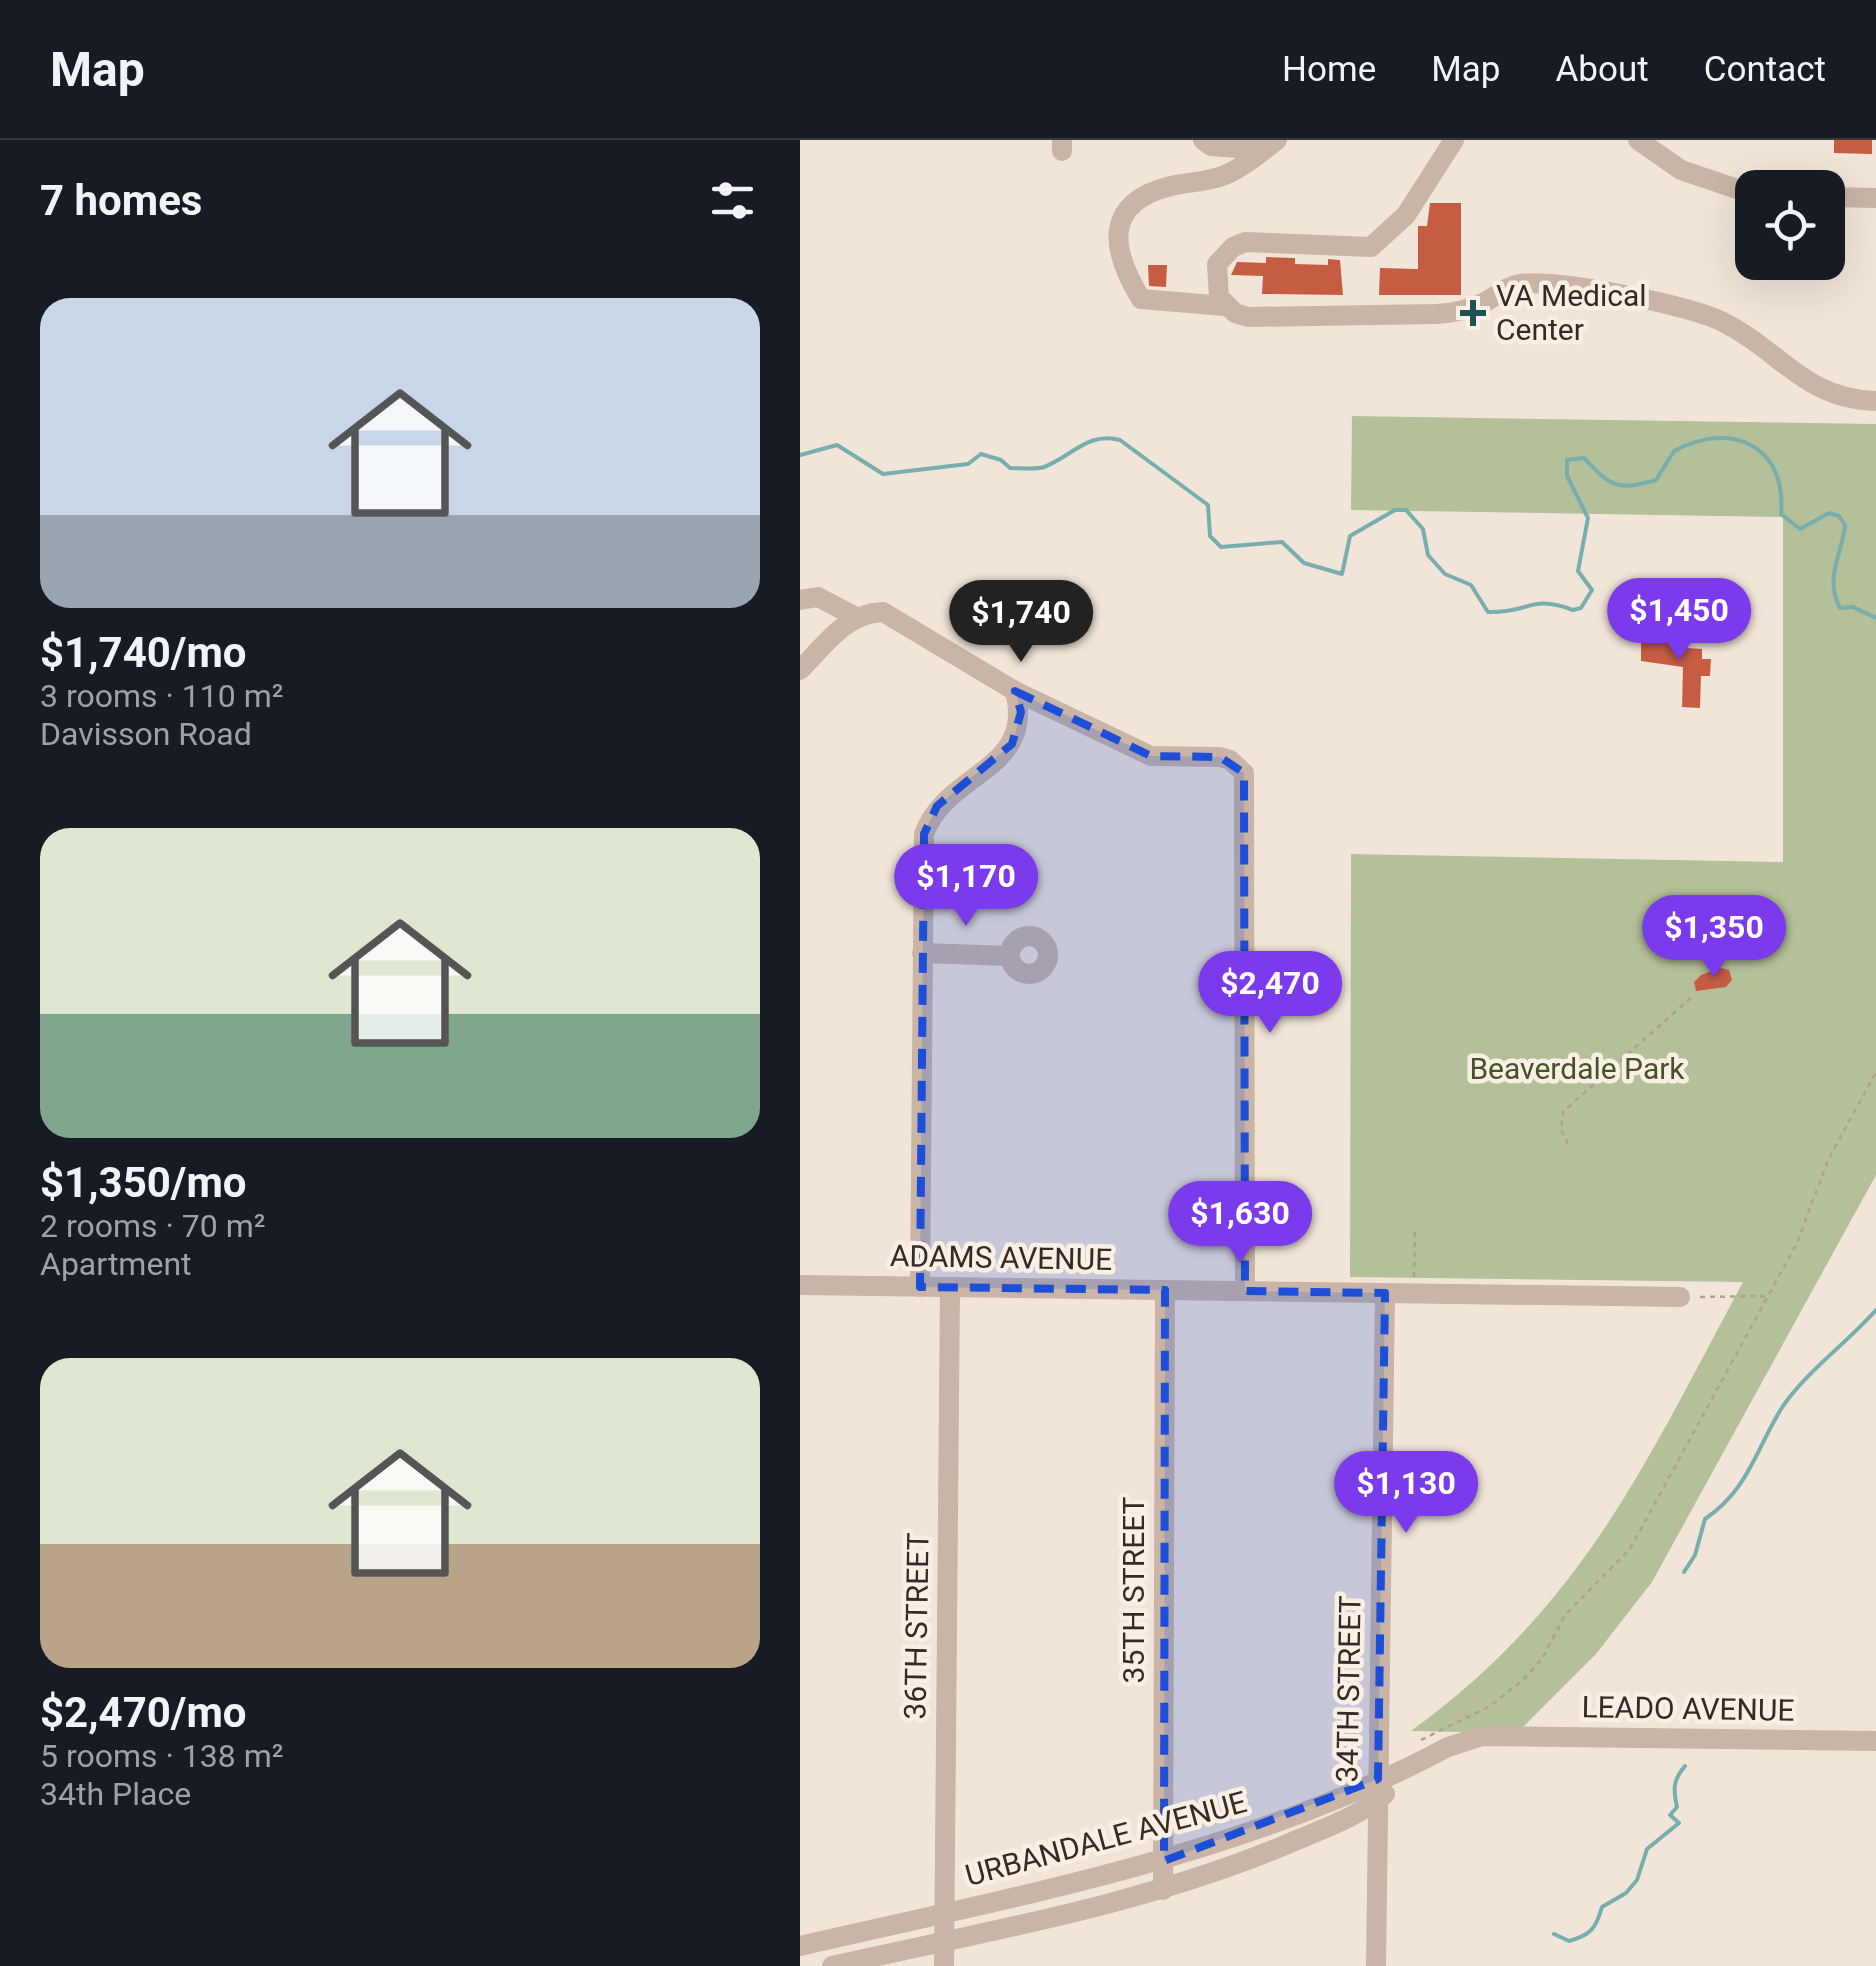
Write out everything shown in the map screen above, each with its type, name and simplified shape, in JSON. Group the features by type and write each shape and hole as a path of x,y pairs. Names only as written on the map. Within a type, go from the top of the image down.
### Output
{"street":[{"path":"1203,140 1212,146 1270,145"},
{"path":"1225,306 1214,276 1223,255 1233,247 1256,242 1372,248 1406,215 1454,140"},
{"path":"1638,140 1681,170 1735,188"},
{"path":"1270,145 1222,177 1139,197 1122,214 1117,238 1121,266 1141,299 1225,306 1248,317 1436,314 1461,312 1510,286 1547,284 1710,317 1747,336 1804,382 1827,393 1876,400"},
{"path":"1845,197 1876,198"},
{"path":"800,600 818,597 856,617"},
{"path":"800,670 856,617 868,613 893,615 1016,691 1152,756 1230,760 1246,780 1245,1291"},
{"path":"920,1287 922,847 930,816 1012,744 1021,712 1016,691"},
{"path":"922,952 1010,956"},
{"name":"ADAMS AVENUE","path":"800,1285 1680,1297"},
{"name":"36TH STREET","path":"944,1966 950,1287"},
{"name":"35TH STREET","path":"1163,1890 1165,1290"},
{"name":"34TH STREET","path":"1376,1966 1384,1293"},
{"name":"URBANDALE AVENUE","path":"800,1946 1164,1860 1250,1834 1378,1779 1417,1753 1482,1736 1498,1737"},
{"name":"LEADO AVENUE","path":"1498,1737 1876,1741"},
{"name":"URBANDALE AVENUE","path":"832,1966 1163,1890 1252,1860 1378,1801 1417,1753"}],"path":[{"path":"1568,1144 1562,1130 1563,1112 1694,995"},
{"path":"1417,1753 1523,1680 1542,1660 1565,1615 1612,1573 1681,1462 1811,1213 1828,1160 1876,1072"},
{"path":"1414,1226 1414,1293"},
{"path":"1680,1297 1768,1296"}],"highlighted area":[{"path":"1015,691 1151,756 1220,757 1244,773 1245,1291 1385,1293 1378,1779 1164,1861 1165,1290 920,1287 924,834 937,806 1012,744 1021,712"}],"green space":[{"name":"Beaverdale Park","path":"1352,416 1876,424 1876,1175 1652,1582 1596,1654 1517,1733 1411,1731 1471,1683 1522,1634 1566,1582 1640,1471 1743,1282 1350,1277 1351,854 1783,862 1783,517 1351,510"}],"building":[{"path":"1834,140 1872,140 1872,154 1834,153"},
{"path":"1430,203 1461,203 1461,295 1379,295 1380,268 1418,269 1418,226 1427,226"},
{"path":"1266,257 1295,258 1295,264 1328,265 1328,259 1340,260 1343,295 1262,294 1263,276 1231,275 1237,262 1266,263"},
{"path":"1148,265 1167,265 1166,287 1149,286"},
{"path":"1671,632 1687,632 1686,648 1702,649 1702,659 1711,659 1710,676 1701,676 1700,708 1682,707 1683,667 1641,661 1641,637 1671,638"},
{"path":"1720,968 1729,970 1732,980 1726,987 1696,991 1694,982 1701,975"}],"waterway":[{"path":"800,455 837,445 883,474 968,464 981,454 1001,460 1010,468 1032,469 1054,463 1098,439 1120,440 1208,505 1210,536 1221,547 1282,542 1304,563 1342,574 1350,536 1395,510 1406,510 1423,529 1428,555 1445,574 1471,585 1488,612 1502,612 1538,604 1573,610 1581,608 1592,590 1578,571 1588,518 1567,476 1567,460 1584,458 1608,481 1632,485 1656,480 1674,451 1695,442 1734,439 1765,455 1775,470 1781,514 1800,529 1829,513 1839,516 1845,525 1834,576 1835,597 1840,608 1853,607 1876,618"},
{"path":"1684,1572 1695,1555 1705,1519 1742,1481 1783,1406 1876,1310"},
{"path":"1554,1934 1569,1941 1588,1933 1602,1907 1626,1893 1637,1880 1647,1849 1679,1823 1670,1815 1677,1807 1675,1785 1685,1766"}],"place":[{"name":"VA Medical Center","path":"1473,313"}]}
